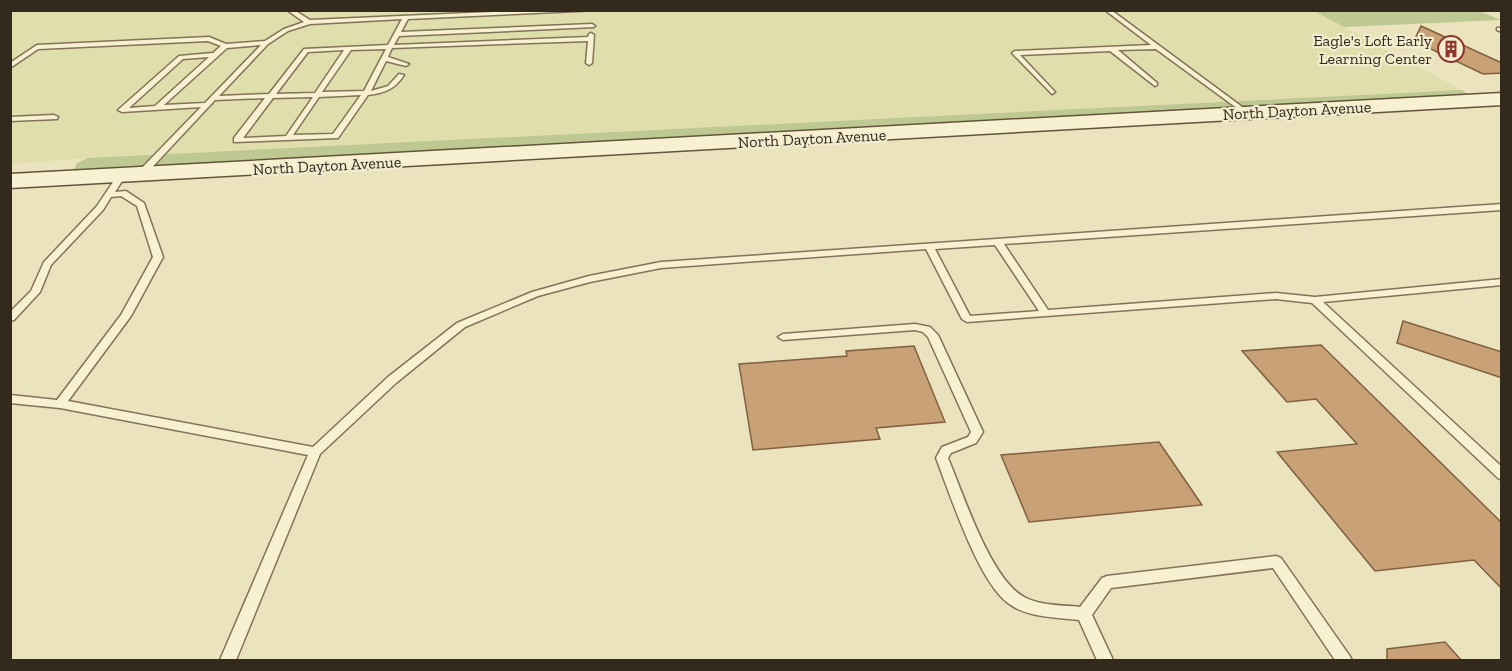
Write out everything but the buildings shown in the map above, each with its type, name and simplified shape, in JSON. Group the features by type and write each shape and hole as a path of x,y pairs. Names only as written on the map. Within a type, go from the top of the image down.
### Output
{"main road":[{"name":"North Dayton Avenue","path":"10,181 1502,99"}],"lane":[{"path":"289,10 309,22"},
{"path":"1107,10 1247,113"},
{"path":"10,318 35,292 47,264 100,208 109,195 207,105 266,43 286,30 309,22 594,11 589,63"},
{"path":"406,17 396,34 390,46 384,58 366,93 335,136 237,140 306,50 390,46 591,39"},
{"path":"396,34 592,26"},
{"path":"10,66 37,47 209,39 225,46 266,43"},
{"path":"157,108 225,46"},
{"path":"1052,92 1015,53 1156,47"},
{"path":"288,138 350,48"},
{"path":"1112,49 1155,84"},
{"path":"207,105 122,110 181,57 215,55"},
{"path":"384,58 406,64"},
{"path":"213,99 384,91 395,85 401,75"},
{"path":"10,119 54,117"},
{"path":"60,404 126,316 158,257 141,206 123,193 109,195"},
{"path":"228,660 315,452 392,380 461,324 535,294 589,279 661,265 1502,207"},
{"path":"998,242 1046,314"},
{"path":"929,247 967,320 1276,296 1315,300 1502,282"},
{"path":"1315,300 1502,475"},
{"path":"783,337 915,327 926,329 933,335 977,432 972,440 946,450 942,458 986,563 999,585 1012,598 1028,606 1084,614"},
{"path":"10,399 60,404 315,452"},
{"path":"1084,614 1107,582 1276,562 1344,660"},
{"path":"1084,614 1105,660"}],"shaded area":[{"path":"11,11 1314,11 1462,90 88,158 11,164"}],"green space":[{"path":"1314,11 1479,11 1501,20 1344,27"},
{"path":"1462,90 1469,95 73,171 77,163 88,158"}],"place":[{"name":"Eagle's Loft Early Learning Center","path":"1451,49"}]}
